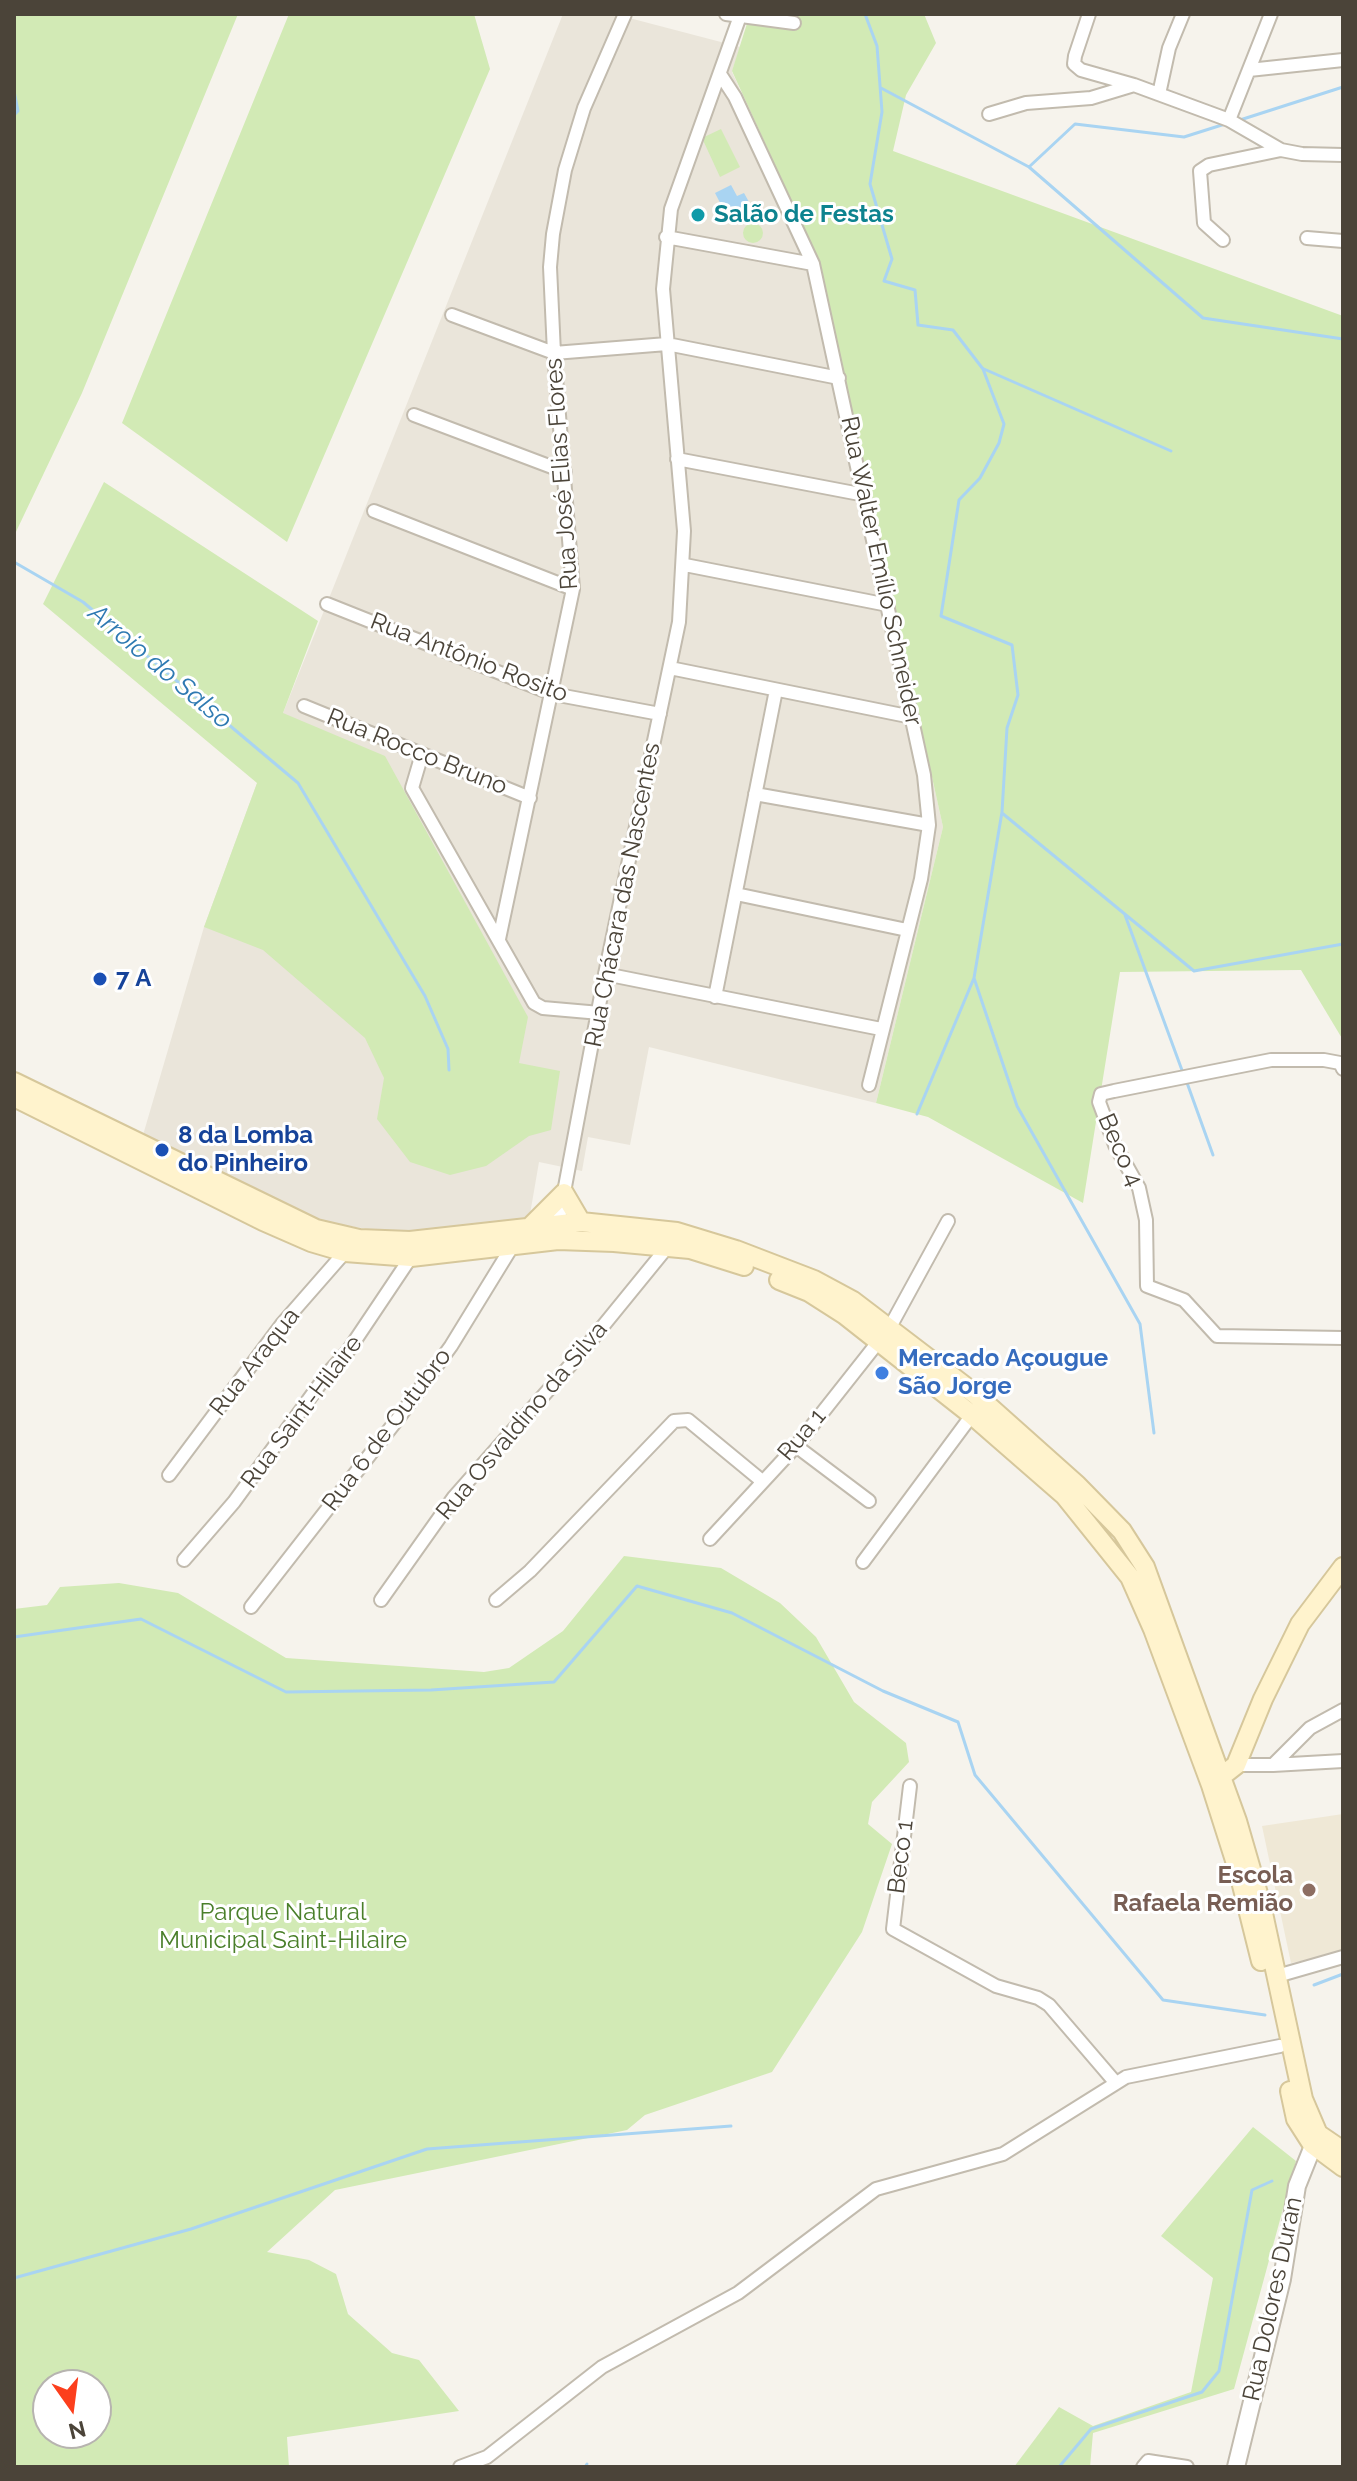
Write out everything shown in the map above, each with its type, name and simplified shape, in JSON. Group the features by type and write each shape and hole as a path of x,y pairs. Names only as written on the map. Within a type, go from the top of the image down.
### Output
{"main road":[{"path":"14,1082 267,1214 311,1242 345,1252 411,1257 558,1240 669,1245"},
{"path":"14,1097 267,1214 316,1229 359,1239 410,1241 581,1222 677,1232 736,1250 814,1280 884,1334 1065,1496 1130,1577 1223,1776 1239,1873 1315,2139"},
{"path":"529,1228 564,1193 581,1222"},
{"path":"447,1253 558,1224 669,1245 740,1264 809,1292 884,1334 975,1394 1077,1485 1122,1531 1145,1567 1223,1776 1261,1904 1277,1976 1280,2046 1296,2119 1343,2167"},
{"path":"1223,1776 1300,1624 1343,1567"},
{"path":"1315,2139 1343,2151"}],"street":[{"name":"Rua José Elias Flores","path":"499,939 573,589 550,267 557,203 584,108 625,14"},
{"path":"726,14 794,23"},
{"path":"1089,14 1074,64 1081,70 1134,85 1229,120 1281,150 1343,155"},
{"path":"1159,94 1169,48 1183,14"},
{"path":"1229,120 1271,14"},
{"name":"Rua Chácara das Nascentes","path":"558,1224 605,974 670,668 685,565 663,289 666,237 676,187 740,16"},
{"path":"1249,70 1343,60"},
{"name":"Rua Walter Emílio Schneider","path":"720,74 735,97 813,264 924,775 929,825 921,879 869,1085"},
{"path":"989,114 1026,103 1091,98 1134,85"},
{"path":"1223,240 1204,223 1201,214 1200,171 1209,165 1281,150"},
{"path":"666,237 813,264"},
{"path":"1307,238 1343,241"},
{"path":"452,315 554,353 667,344 839,378"},
{"path":"414,415 565,472"},
{"path":"677,459 865,495"},
{"path":"374,511 573,589"},
{"path":"685,565 888,605"},
{"name":"Rua Antônio Rosito","path":"327,604 553,694 660,714"},
{"path":"670,668 912,717"},
{"path":"715,997 776,690"},
{"name":"Rua Rocco Bruno","path":"304,706 530,798"},
{"path":"422,754 412,788 539,1007 600,1013"},
{"path":"755,794 929,825"},
{"path":"736,894 907,930"},
{"path":"605,974 881,1029"},
{"name":"Beco 4","path":"1343,1069 1340,1063 1324,1060 1271,1060 1101,1094 1099,1102 1115,1145 1139,1188 1146,1220 1147,1286 1184,1300 1217,1336 1343,1338"},
{"name":"Rua 1","path":"710,1539 796,1446 884,1334 948,1221"},
{"name":"Rua 6 de Outubro","path":"251,1607 426,1381 513,1245"},
{"name":"Rua Osvaldino da Silva","path":"381,1600 454,1497 581,1353 669,1245"},
{"name":"Rua Araqua","path":"169,1475 282,1324 345,1252"},
{"name":"Rua Saint-Hilaire","path":"184,1560 234,1502 328,1373 348,1351 411,1257"},
{"path":"863,1562 972,1415"},
{"path":"496,1600 530,1571 674,1421 688,1420 762,1481"},
{"path":"796,1446 869,1501"},
{"path":"1273,1765 1310,1728 1343,1710"},
{"path":"1223,1776 1273,1765 1343,1761"},
{"name":"Beco 1","path":"910,1786 893,1929 996,1986 1038,1998 1049,2005 1115,2082"},
{"path":"1277,1976 1343,1957"},
{"path":"460,2467 487,2457 602,2367 738,2293 876,2189 1003,2154 1115,2082 1190,2062 1280,2046"},
{"name":"Rua Dolores Duran","path":"1236,2467 1282,2279 1297,2186 1315,2139"},
{"path":"1143,2467 1148,2461 1187,2467"}],"shaded area":[{"path":"563,14 614,14 740,47 732,72 818,259 943,827 876,1103 649,1047 630,1145 588,1137 582,1171 539,1162 529,1220 409,1235 321,1222 143,1135 204,927 283,713"},
{"name":"Escola Rafaela Remião","path":"1343,1814 1343,1953 1291,1963 1262,1826"}],"green space":[{"path":"14,14 238,14 82,393 14,536"},
{"path":"289,14 474,14 490,69 287,542 122,423"},
{"path":"750,14 924,14 936,43 906,95 893,151 1343,316 1343,1040 1301,970 1120,972 1083,1203 928,1117 876,1103 943,827 818,259 732,71"},
{"path":"721,129 740,167 720,177 702,138"},
{"path":"753,223 760,226 763,233 760,240 753,243 746,240 743,233 746,226"},
{"path":"104,482 318,621 283,713 385,756 528,1017 519,1063 560,1071 551,1130 529,1136 486,1166 450,1175 410,1162 377,1119 384,1078 365,1038 263,950 204,927 257,783 43,604"},
{"name":"Parque Natural Municipal Saint-Hilaire","path":"624,1556 721,1568 780,1603 816,1637 854,1702 906,1743 909,1762 872,1802 868,1824 892,1844 862,1932 772,2072 645,2115 627,2130 335,2190 267,2252 309,2260 336,2274 348,2314 392,2353 419,2360 459,2411 287,2437 289,2467 14,2467 14,1609 47,1605 60,1587 119,1583 178,1593 286,1658 484,1672 509,1668 563,1631"},
{"path":"1253,2127 1296,2161 1234,2389 1093,2433 1090,2467 1014,2467 1059,2407 1093,2426 1191,2392 1213,2278 1161,2236"}],"water":[{"path":"731,185 737,196 744,193 749,202 742,206 747,216 731,224 715,193"}],"waterway":[{"path":"865,14 877,46 882,112 870,184 892,259 884,281 915,290 918,325 953,330 983,369 1004,424 999,443 980,478 959,500 941,616 1012,645 1018,695 1007,728 1002,812 974,978 917,1114"},
{"path":"1240,120 1343,87"},
{"path":"881,88 1029,167 1203,318 1343,339"},
{"name":"Arroio do Salso","path":"14,91 18,111 14,115"},
{"path":"1029,167 1075,124 1184,137 1225,124"},
{"path":"984,369 1171,451"},
{"name":"Arroio do Salso","path":"14,562 83,602 298,783 425,996 448,1049 449,1070"},
{"path":"1002,813 1194,971 1343,944"},
{"path":"1125,915 1183,1073"},
{"path":"974,978 1017,1106 1140,1324 1154,1433"},
{"path":"1186,1080 1213,1155"},
{"path":"14,1637 141,1619 286,1692 431,1690 554,1682 637,1586 732,1613 883,1691 958,1722 975,1775 1163,2000 1265,2015"},
{"path":"1314,1985 1343,1974"},
{"path":"14,2278 191,2229 427,2149 731,2126"},
{"path":"1059,2467 1091,2429 1202,2392 1219,2371 1252,2190 1272,2181"}],"place":[{"name":"Salão de Festas","path":"698,215"},
{"name":"7 A","path":"100,979"},
{"name":"8 da Lomba do Pinheiro","path":"162,1150"},
{"name":"Mercado Açougue São Jorge","path":"882,1373"},
{"name":"Escola Rafaela Remião","path":"1309,1890"}]}
